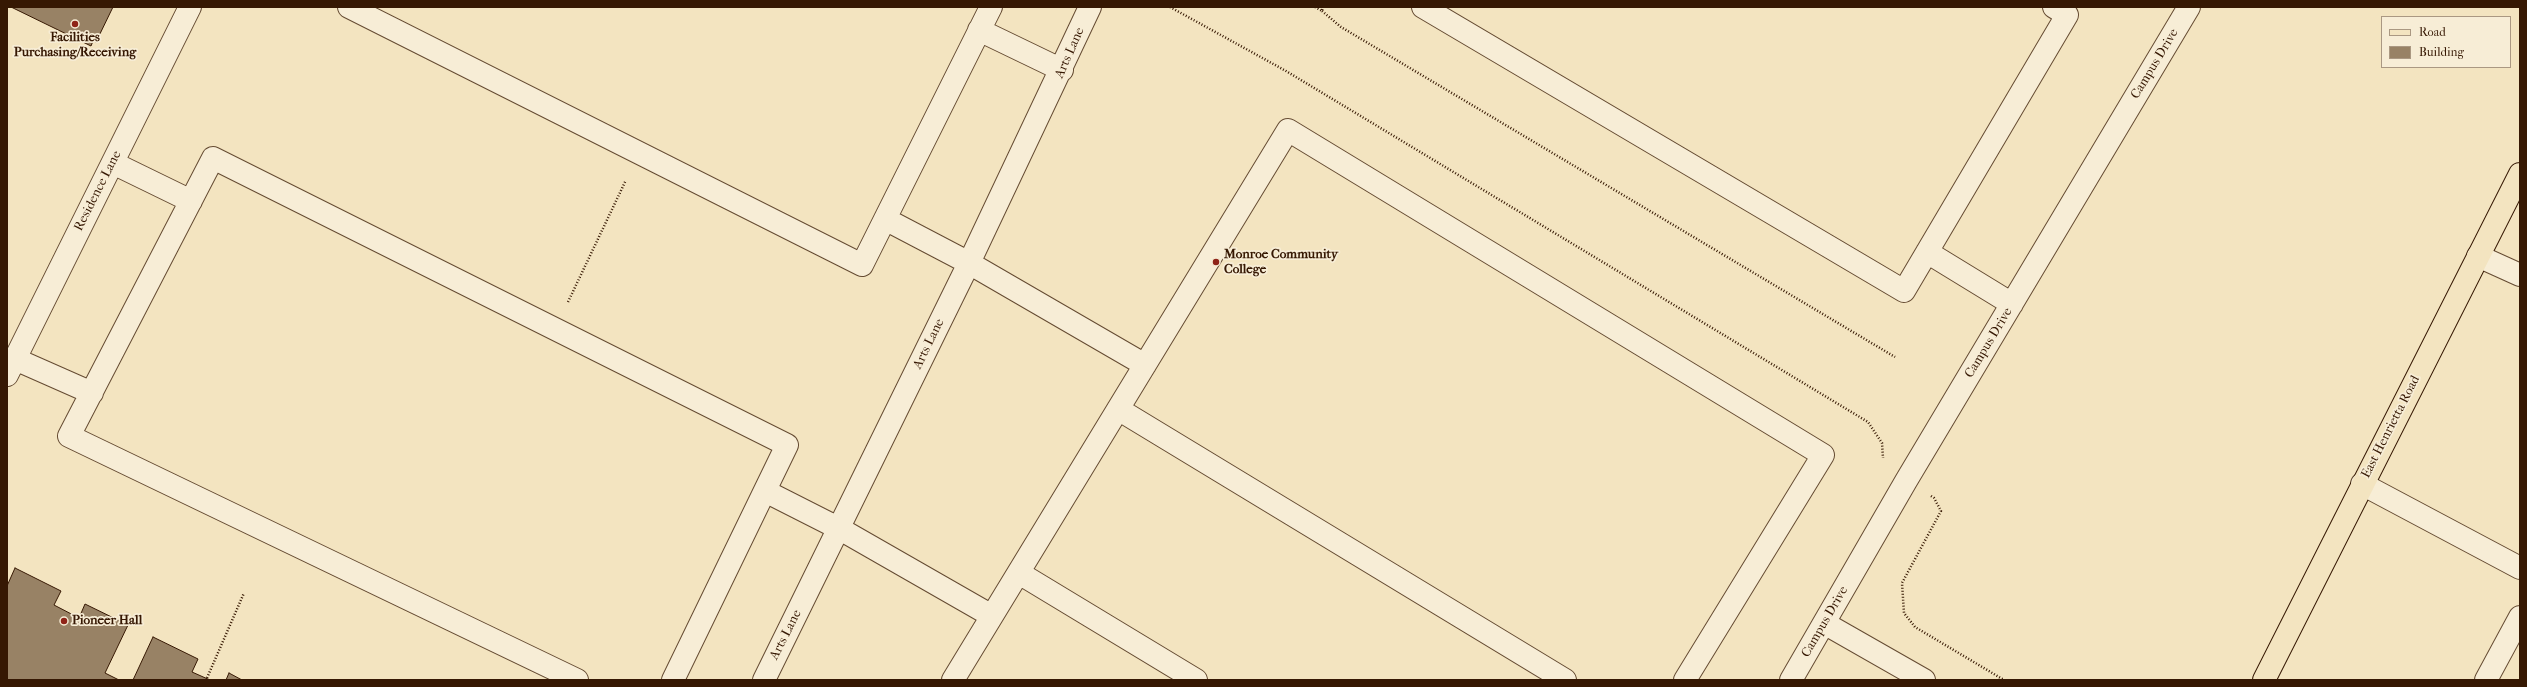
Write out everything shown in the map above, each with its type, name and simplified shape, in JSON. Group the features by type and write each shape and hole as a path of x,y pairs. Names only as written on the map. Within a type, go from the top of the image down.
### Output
{"main road":[{"name":"East Henrietta Road","path":"2264,680 2520,174"}],"street":[{"name":"Residence Lane","path":"11,367 190,7"},
{"path":"349,7 862,265 991,7"},
{"name":"Arts Lane","path":"764,680 840,529 969,263 1062,70 1090,7"},
{"path":"1423,7 1904,291 2067,15 2054,7"},
{"name":"Campus Drive","path":"1791,680 2189,7"},
{"path":"980,30 1062,70"},
{"path":"953,680 1288,130 1823,455 1685,680"},
{"path":"577,680 69,436 213,158 787,445 674,679"},
{"path":"112,163 191,201"},
{"path":"885,219 969,263 1145,365"},
{"path":"1927,252 2012,304"},
{"path":"2478,256 2520,275"},
{"path":"11,367 92,393"},
{"path":"1118,409 1565,680"},
{"path":"2362,484 2520,568"},
{"path":"765,491 840,529 992,616"},
{"path":"1018,573 1196,680"},
{"path":"2486,680 2520,617"},
{"path":"1824,623 1924,680"}],"path":[{"path":"1170,7 1286,72 1868,422 1882,443 1884,463"},
{"path":"1315,7 1341,27 1895,357"},
{"path":"1322,11 1323,7"},
{"path":"576,285 615,205"},
{"path":"1929,495 1934,498 1941,511 1902,582 1904,613 1915,627 2004,680"},
{"path":"207,678 244,593"}],"building":[{"name":"Facilities Purchasing/Receiving","path":"11,7 113,7 96,42 93,41 91,46"},
{"name":"Pioneer Hall","path":"15,568 61,591 54,605 79,618 85,604 128,625 105,673 119,680 7,680 7,586"},
{"name":"Pioneer Hall","path":"153,637 198,659 192,672 210,680 133,680"},
{"path":"229,673 242,680 226,680"}],"place":[{"name":"Facilities Purchasing/Receiving","path":"75,24"},
{"name":"Monroe Community College","path":"1216,262"},
{"name":"Pioneer Hall","path":"64,621"}]}
